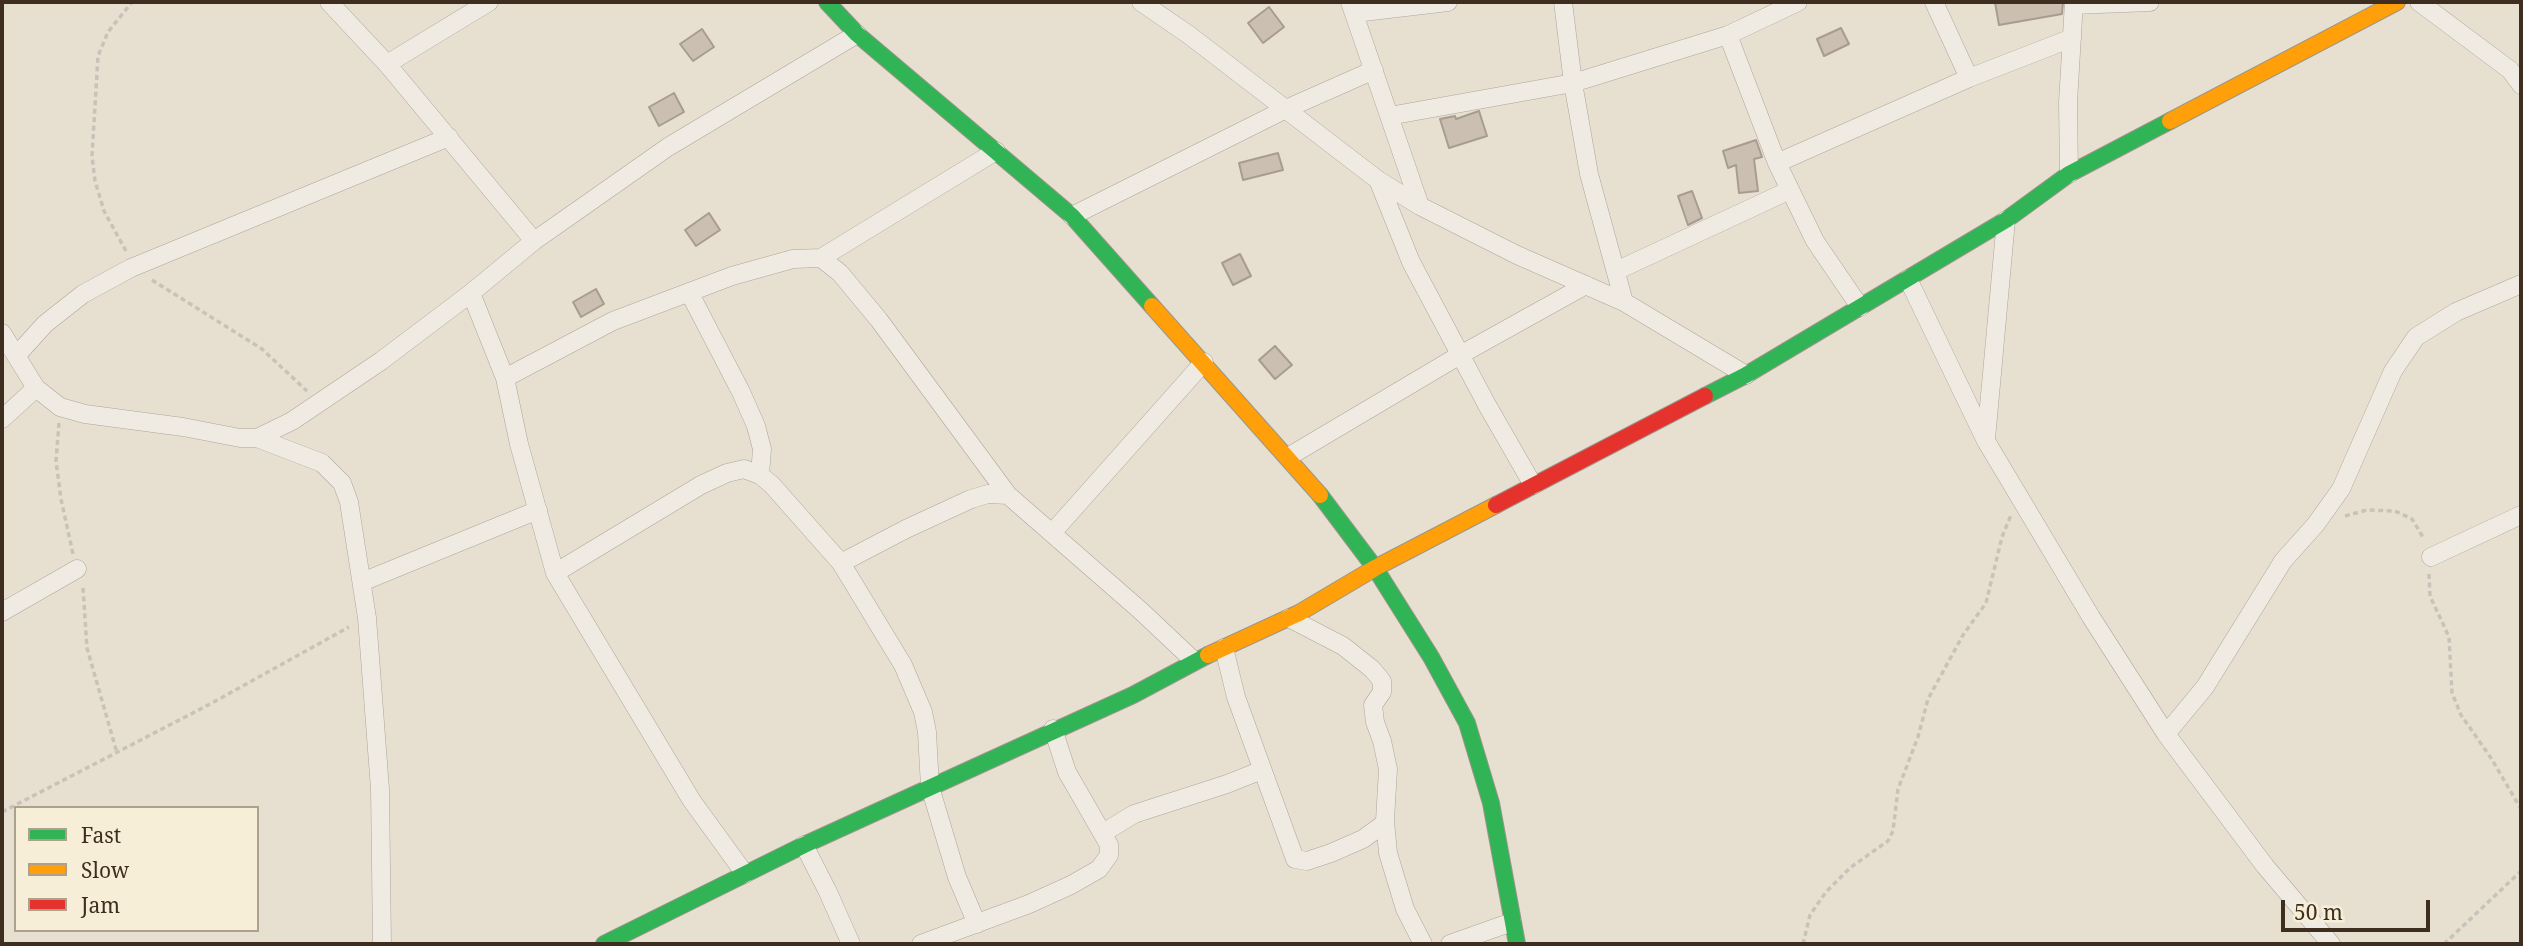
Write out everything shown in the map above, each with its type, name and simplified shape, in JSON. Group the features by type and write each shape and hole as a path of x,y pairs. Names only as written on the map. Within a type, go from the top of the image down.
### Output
{"street":[{"path":"330,2 387,64 534,241"},
{"path":"387,64 489,2"},
{"path":"827,2 857,34 1072,216 1288,457 1344,525 1432,657 1467,723 1491,803 1517,944"},
{"path":"1141,2 1378,180 1420,206 1517,255 1624,302 1746,375"},
{"path":"1420,206 1352,7 1448,2"},
{"path":"1563,2 1573,83 1589,174 1624,302"},
{"path":"1390,116 1573,83 1728,35 1798,2"},
{"path":"1934,2 1969,78"},
{"path":"2069,174 2068,102 2074,3 2150,2"},
{"path":"609,943 804,845 1053,729 1133,695 1194,661 1289,618 1375,568 1746,375 2006,219 2069,174 2396,2"},
{"path":"2419,2 2510,70 2521,85"},
{"path":"257,438 292,421 381,361 534,241 668,147 857,34"},
{"path":"1728,35 1790,190 1815,241 1860,307"},
{"path":"1777,163 1969,78 2072,38"},
{"path":"1072,216 1286,109 1374,69"},
{"path":"16,356 45,324 83,294 133,268 449,137"},
{"path":"505,378 613,321 689,292 732,276 793,259 821,258 996,151"},
{"path":"1378,180 1411,262 1532,485"},
{"path":"1616,271 1790,190"},
{"path":"1986,441 2006,219"},
{"path":"821,258 840,273 879,320 1008,495 1194,661"},
{"path":"1908,279 1986,441 2091,617 2166,734 2264,866 2331,944"},
{"path":"2166,734 2205,687 2283,561 2316,524 2341,489 2393,370 2416,337 2456,312 2521,284"},
{"path":"1288,457 1460,355 1586,285"},
{"path":"689,292 756,426 762,449 760,475"},
{"path":"471,293 505,378 519,444 555,573 692,802 745,874"},
{"path":"2,333 36,388 60,407 85,414 183,427 240,438 257,438 312,458 332,471 342,483 349,502 367,618 380,789 382,944"},
{"path":"1052,533 1204,362"},
{"path":"2,419 36,388"},
{"path":"555,573 701,485 727,473 744,469 760,475 772,485 841,563 903,665 927,732 930,787 957,877 976,924"},
{"path":"841,563 971,499 988,494 1008,495"},
{"path":"362,582 538,510"},
{"path":"2431,557 2521,515"},
{"path":"2,612 77,569"},
{"path":"1289,618 1343,646 1372,669 1382,681 1382,692 1373,705 1374,722 1382,741 1388,769 1385,823 1388,853 1395,884 1423,944"},
{"path":"1224,648 1236,697 1292,855 1300,862 1331,853 1352,844 1385,823"},
{"path":"921,944 1071,885 1099,869 1109,855 1109,845 1103,833 1067,772 1053,729"},
{"path":"1103,833 1134,814 1262,770"},
{"path":"804,845 851,944"},
{"path":"1450,944 1512,922"}],"path":[{"path":"132,2 108,32 98,56 92,156 95,181 104,211 133,268 262,349 319,402"},
{"path":"1802,944 1810,915 1826,892 1852,867 1888,841 1893,831 1898,789 1918,737 1928,699 1963,635 1986,603 2003,537 2020,498"},
{"path":"2316,524 2367,510 2395,510 2412,519 2423,536 2431,557 2430,596 2449,637 2452,693 2461,715 2491,758 2521,809"},
{"path":"2,812 212,703 367,618"},
{"path":"2444,944 2521,871"}],"building":[{"path":"1995,2 2063,2 2062,14 1999,25"},
{"path":"1269,7 1284,27 1263,43 1248,23"},
{"path":"1841,28 1849,44 1824,56 1817,39"},
{"path":"702,29 714,47 693,61 680,44"},
{"path":"674,93 684,112 659,126 649,107"},
{"path":"1479,111 1487,136 1449,148 1440,119 1455,116 1456,119"},
{"path":"1756,140 1762,157 1754,159 1758,191 1739,193 1736,165 1728,168 1723,151"},
{"path":"1278,153 1283,170 1243,180 1239,163"},
{"path":"1692,191 1702,218 1688,225 1678,196"},
{"path":"709,213 720,230 696,246 685,230"},
{"path":"1240,254 1251,276 1233,285 1222,263"},
{"path":"596,289 604,304 581,317 573,302"},
{"path":"1275,346 1292,365 1275,379 1259,360"}],"traffic: fast":[{"path":"827,2 857,34 1072,216 1152,306"},
{"path":"1705,396 1746,375 2006,220 2069,174 2170,121"},
{"path":"1320,495 1375,568 1431,657 1467,723 1491,803 1517,944"},
{"path":"604,944 804,845 1133,695 1208,655"}],"traffic: slow":[{"path":"2170,121 2397,2"},
{"path":"1152,306 1320,495"},
{"path":"1208,655 1299,613 1375,568 1496,505"}],"traffic: jam":[{"path":"1496,505 1705,396"}]}
